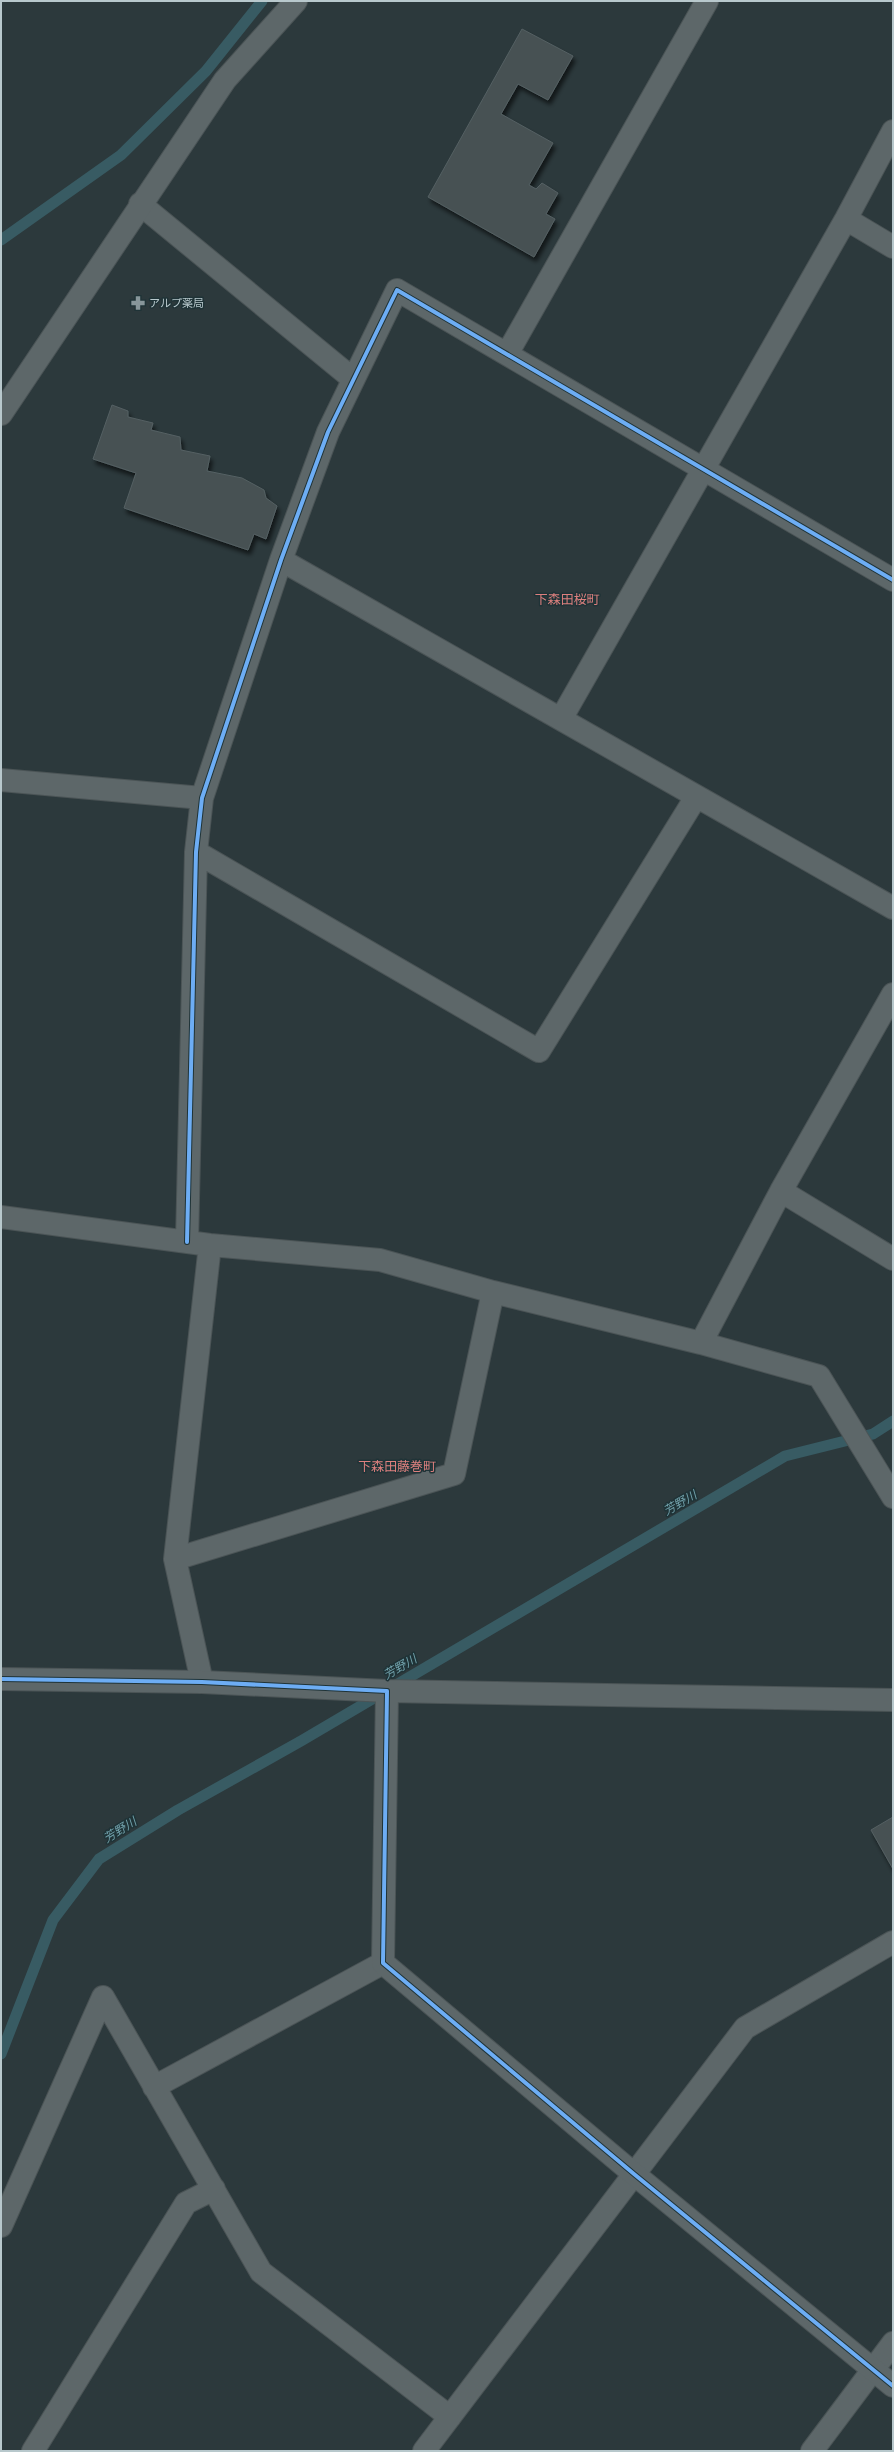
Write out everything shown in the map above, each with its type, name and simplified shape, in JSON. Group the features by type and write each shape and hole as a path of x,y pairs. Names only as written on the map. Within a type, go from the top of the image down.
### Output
{"street":[{"path":"1,414 140,204 225,80 296,1"},
{"path":"507,354 707,1"},
{"path":"561,719 846,220 893,131"},
{"path":"140,204 353,379"},
{"path":"846,220 893,247"},
{"path":"187,1242 196,852 202,798 281,560 328,432 397,290 893,580"},
{"path":"281,560 893,908"},
{"path":"1,780 202,798"},
{"path":"196,852 539,1050 696,797"},
{"path":"701,1343 781,1191 893,994"},
{"path":"781,1191 893,1260"},
{"path":"1,1217 210,1245 380,1260 493,1292 701,1343 819,1376 893,1498"},
{"path":"202,1682 175,1559 210,1245"},
{"path":"175,1559 454,1474 493,1292"},
{"path":"1,1679 202,1682 387,1691 893,1700"},
{"path":"383,1963 387,1691"},
{"path":"424,2451 745,2028 893,1942"},
{"path":"154,2086 383,1963"},
{"path":"383,1963 634,2174 873,2372 893,2386"},
{"path":"1,2226 103,1997 261,2272 450,2417"},
{"path":"33,2451 186,2203 214,2189"},
{"path":"812,2451 873,2372 893,2343"}],"building":[{"path":"522,29 573,56 548,100 518,84 501,114 553,143 529,185 536,189 542,183 558,193 546,214 555,219 534,257 428,197"},
{"path":"112,405 128,411 128,417 153,423 151,430 180,437 181,450 210,456 207,471 242,478 264,490 266,498 277,506 266,539 254,534 248,550 124,508 136,473 93,459"},
{"path":"893,1817 893,1869 871,1830"}],"waterway":[{"path":"1,240 121,155 206,71 262,1"},
{"name":"芳野川","path":"1,2054 53,1920 99,1859 178,1810 301,1741 785,1456 873,1434 893,1421"}],"cycle path":[{"path":"187,1242 196,852 202,798 281,560 328,432 397,290 893,580"},
{"path":"1,1679 202,1682 387,1691 383,1963 634,2174 893,2386"}],"place":[{"name":"アルプ薬局","path":"138,303"}],"district":[{"name":"下森田桜町","path":"567,599"},
{"name":"下森田藤巻町","path":"397,1466"}]}
